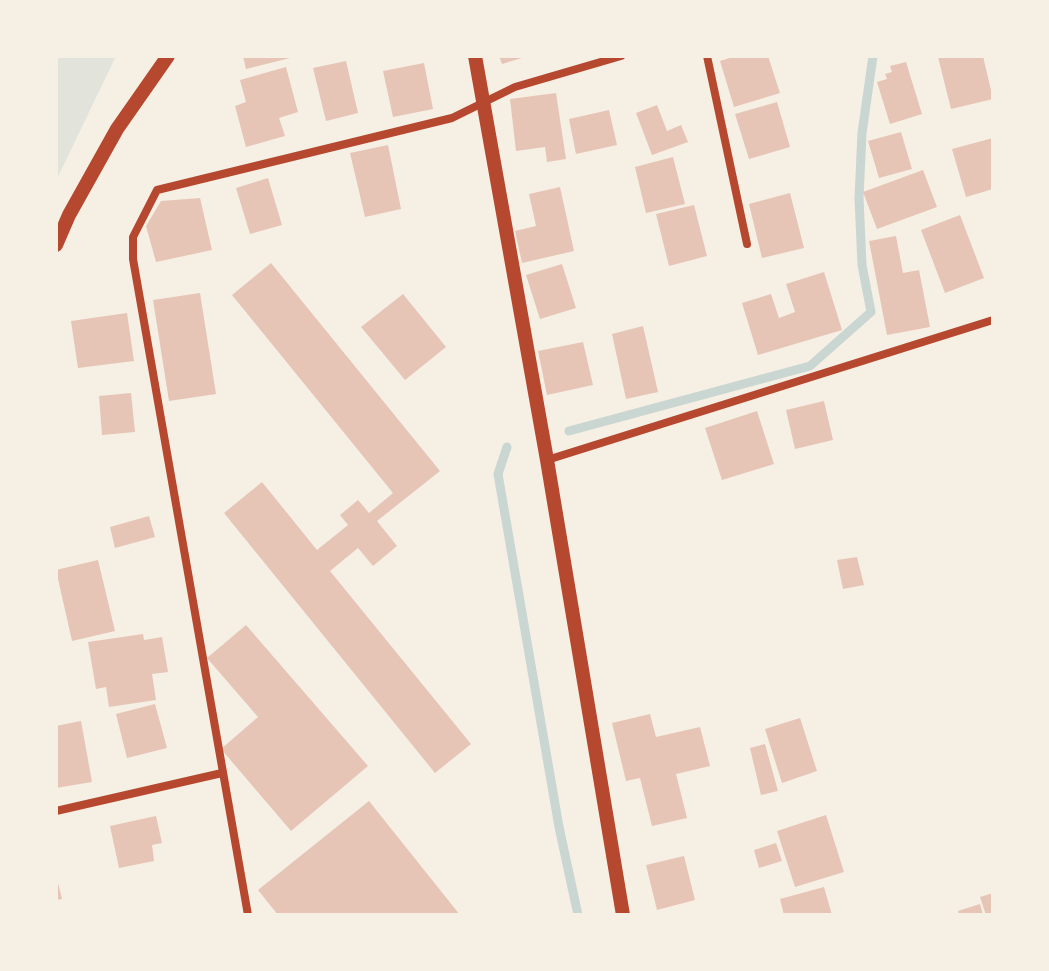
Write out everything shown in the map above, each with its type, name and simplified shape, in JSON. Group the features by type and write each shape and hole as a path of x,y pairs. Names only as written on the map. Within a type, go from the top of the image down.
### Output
{"street":[{"path":"56,245 69,215 117,129 168,56"},
{"path":"475,56 623,915"},
{"path":"248,915 133,259 133,237 157,190 452,118 515,87 621,56"},
{"path":"707,56 747,244"},
{"path":"547,460 993,320"},
{"path":"56,811 222,773"}],"shaded area":[{"path":"56,56 116,56 56,181"}],"building":[{"path":"243,56 294,56 294,57 246,69"},
{"path":"499,56 525,56 525,57 502,64"},
{"path":"736,56 768,56 780,93 734,107 720,61"},
{"path":"940,56 983,56 993,99 951,109"},
{"path":"346,61 358,113 326,121 313,68"},
{"path":"906,62 922,114 890,124 877,82 887,79 885,74 892,72 890,66"},
{"path":"424,63 433,109 393,117 383,71"},
{"path":"286,67 298,112 279,118 285,136 246,147 235,106 246,102 240,80"},
{"path":"556,93 566,159 547,162 545,147 516,151 510,99"},
{"path":"777,102 790,147 749,159 735,114"},
{"path":"657,105 667,131 681,125 688,142 652,155 636,113"},
{"path":"609,110 617,145 576,154 569,119"},
{"path":"901,132 912,169 879,178 868,141"},
{"path":"993,138 993,189 966,197 952,149"},
{"path":"388,145 401,209 365,217 350,153"},
{"path":"673,157 685,204 646,213 635,167"},
{"path":"923,170 937,207 877,229 863,192"},
{"path":"268,178 282,225 250,234 236,188"},
{"path":"560,187 574,251 522,263 515,231 536,226 529,194"},
{"path":"790,193 804,248 762,258 749,204"},
{"path":"200,198 212,250 156,262 146,226 161,201"},
{"path":"694,205 707,256 669,266 656,214"},
{"path":"960,215 984,278 945,293 921,230"},
{"path":"896,236 903,273 919,270 930,327 887,335 869,241"},
{"path":"271,263 440,471 377,521 397,546 373,566 358,548 330,571 471,744 435,773 224,513 262,482 317,550 348,525 340,515 358,500 369,513 393,493 232,295"},
{"path":"562,264 576,308 540,319 526,275"},
{"path":"824,272 842,330 758,355 742,303 771,294 779,318 795,312 786,284"},
{"path":"200,293 216,394 169,401 153,300"},
{"path":"403,294 446,347 405,380 361,327"},
{"path":"127,313 134,361 78,368 71,321"},
{"path":"643,326 658,392 626,399 612,334"},
{"path":"583,342 593,385 547,395 538,351"},
{"path":"131,393 135,432 102,435 99,396"},
{"path":"824,401 833,440 795,449 786,410"},
{"path":"757,411 774,464 722,480 705,428"},
{"path":"149,516 155,537 115,548 110,527"},
{"path":"857,557 864,585 843,589 837,560"},
{"path":"98,560 115,631 72,641 56,570"},
{"path":"246,625 368,766 291,831 221,749 258,717 207,658"},
{"path":"143,634 144,640 162,637 168,672 152,674 156,700 109,707 106,687 96,689 88,642"},
{"path":"155,704 167,748 127,758 116,714"},
{"path":"650,714 656,737 700,727 710,766 676,774 687,818 652,826 640,778 626,781 612,723"},
{"path":"800,718 817,771 782,783 765,729"},
{"path":"81,721 92,782 56,788 56,726"},
{"path":"765,744 778,791 761,795 750,748"},
{"path":"369,801 460,915 278,915 258,890"},
{"path":"826,815 844,872 795,887 777,831"},
{"path":"156,816 162,843 152,845 154,861 119,868 110,826"},
{"path":"776,843 782,861 759,868 754,850"},
{"path":"684,856 695,900 657,910 646,865"},
{"path":"56,875 62,899 56,900"},
{"path":"824,887 832,915 784,915 780,899"},
{"path":"993,893 993,915 986,915 980,897"},
{"path":"980,904 983,915 959,915 958,911"}],"waterway":[{"path":"569,431 810,366 871,312 862,265 859,198 862,133 873,56"},
{"path":"507,447 498,474 559,827 578,915"}]}
